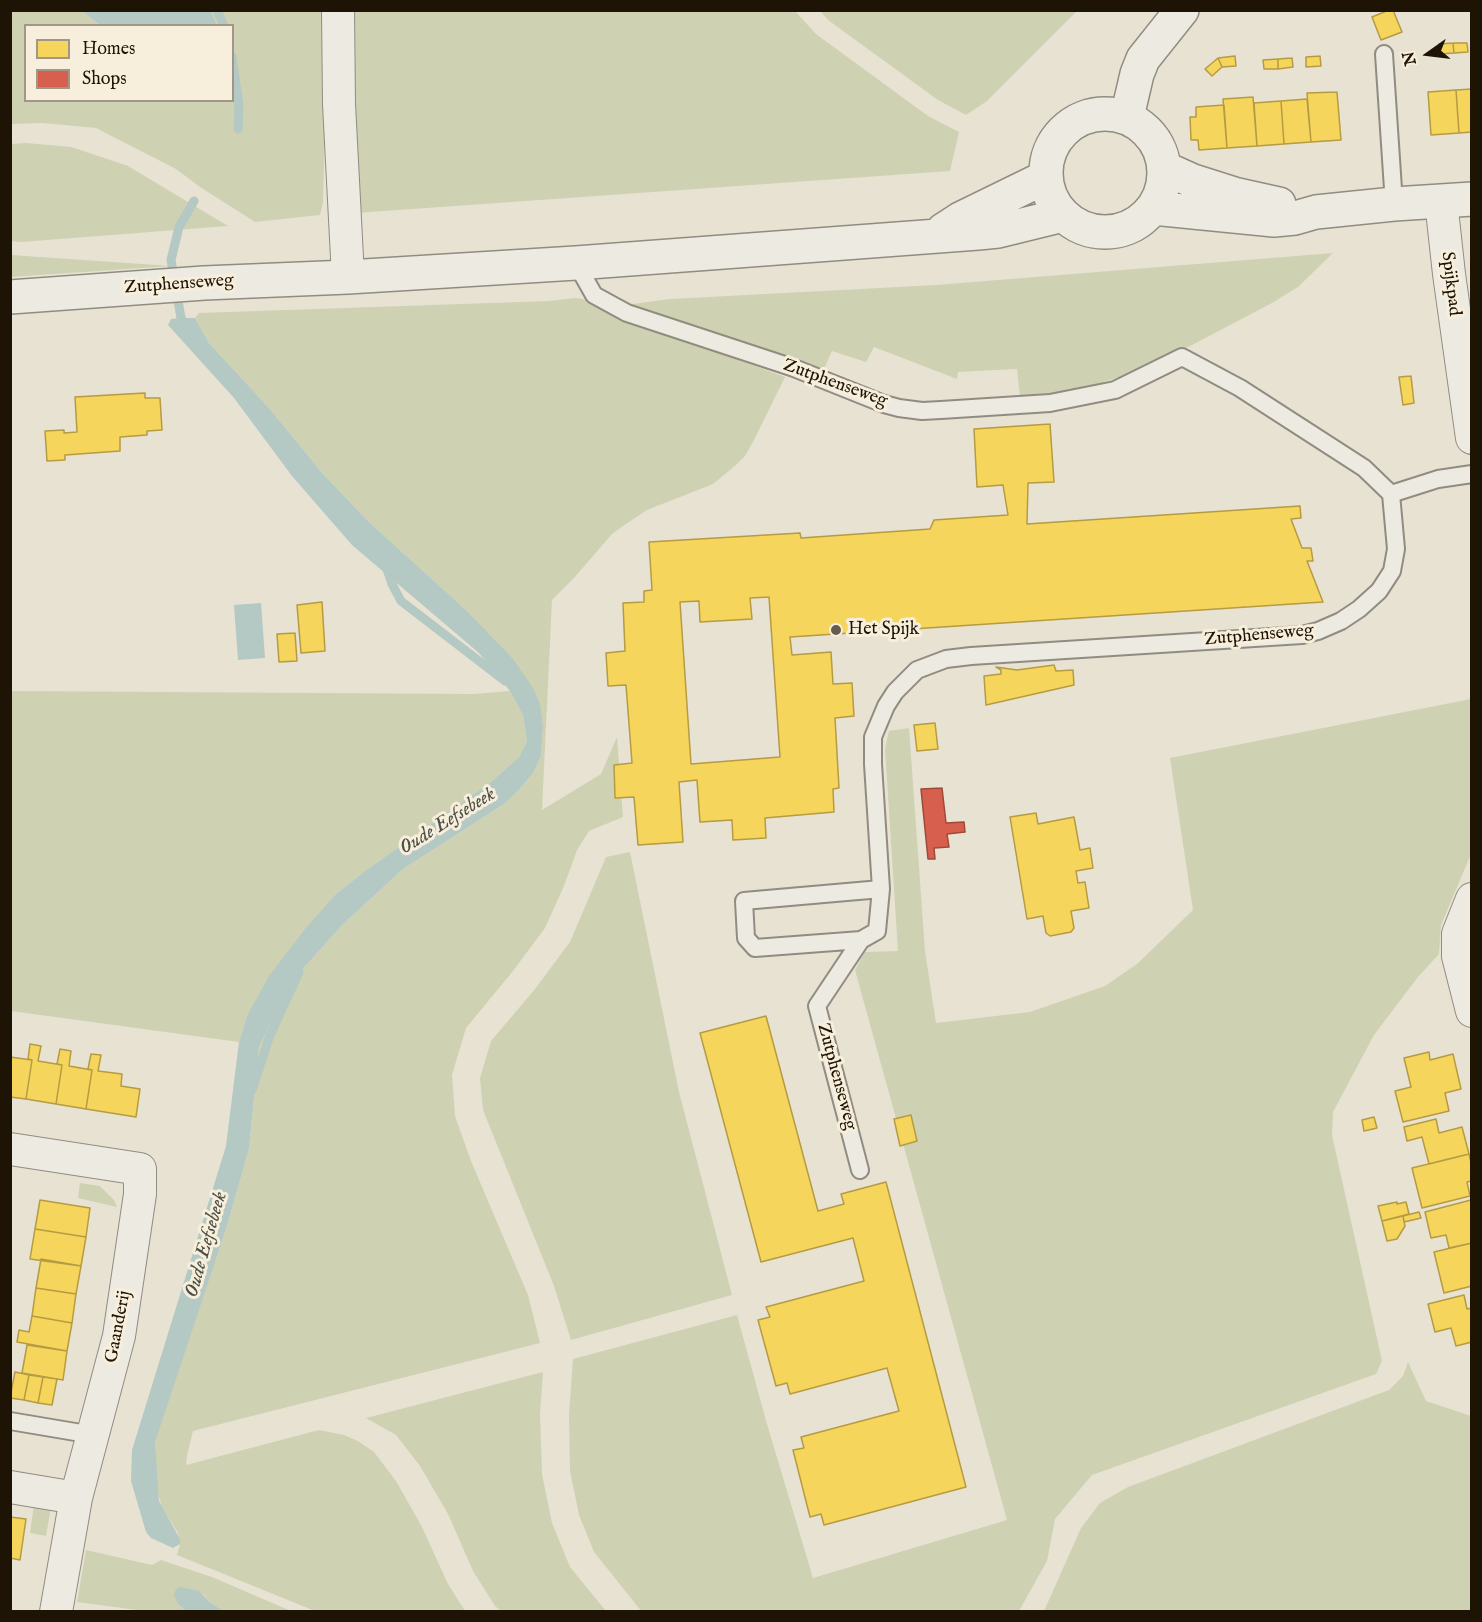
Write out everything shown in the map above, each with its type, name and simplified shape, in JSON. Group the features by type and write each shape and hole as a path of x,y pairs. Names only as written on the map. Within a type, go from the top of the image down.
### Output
{"street":[{"path":"338,10 339,104 348,277"},
{"path":"1127,117 1143,59 1182,10"},
{"path":"1101,113 1127,117 1140,125 1157,144 1164,168 1161,193 1153,208 1134,225 1109,232 1084,228 1063,215 1049,194 1046,177 1049,152 1057,137 1069,125 1084,117 1101,113"},
{"path":"1164,168 1193,181 1234,194 1316,212"},
{"name":"Zutphenseweg","path":"933,235 960,219 1046,177"},
{"path":"1153,208 1274,220 1295,218 1316,212 1456,200"},
{"name":"Spijkpad","path":"1456,200 1449,274 1472,438"},
{"name":"Zutphenseweg","path":"10,297 53,296 144,286 348,277 576,263 998,231 1063,215"},
{"path":"1472,899 1458,934 1458,956 1472,1011"},
{"name":"Gaanderij","path":"10,1149 140,1169 140,1194 120,1336 76,1498 56,1611"},
{"path":"10,1487 76,1498"}],"lane":[{"path":"1384,54 1394,204"},
{"name":"Zutphenseweg","path":"576,263 594,295 627,313 794,368 899,408 932,410 1050,403 1115,390 1182,357 1240,388 1364,468 1391,494 1396,549 1392,571 1380,591 1359,609 1341,621 1318,631 1302,635 971,656 946,659 917,670 905,680 886,706 873,737 881,889 877,931 861,940 818,1006 860,1170"},
{"path":"1391,494 1438,479 1472,474"},
{"path":"861,940 755,948 746,938 744,902 881,889"},
{"path":"10,1421 93,1435"}],"green space":[{"path":"10,11 82,11 99,24 24,24 24,102 234,102 234,24 217,24 211,11 328,11 323,203 320,215 255,222 176,169 96,128 43,123 11,124"},
{"path":"353,11 795,11 816,34 928,116 959,132 950,171 356,213"},
{"path":"820,11 1077,11 987,101 966,115 938,100 828,20"},
{"path":"11,144 71,147 128,166 228,226 11,241"},
{"path":"1333,253 1298,287 1173,355 1097,384 1049,394 1020,396 1017,369 958,372 957,379 874,347 866,362 832,351 823,371 631,306 670,299 936,285"},
{"path":"11,255 171,266 11,277"},
{"path":"576,298 587,300 622,317 785,377 754,440 745,456 736,465 713,484 647,510 612,534 552,600 542,810 601,774 617,737 623,817 589,831 577,850 545,928 466,1028 452,1075 455,1116 471,1161 528,1295 540,1343 193,1431 186,1465 319,1430 344,1435 358,1441 374,1452 396,1481 422,1527 448,1584 465,1611 315,1611 177,1555 180,1544 178,1533 162,1507 157,1490 155,1442 159,1425 227,1226 249,1149 259,1047 279,1005 302,970 341,926 403,869 504,804 518,791 533,773 541,756 543,728 488,635 466,610 369,522 324,475 268,407 209,343 195,318 199,313 549,301"},
{"path":"11,691 474,694 510,691 523,715 527,741 519,757 491,782 336,894 247,1016 239,1042 11,1011"},
{"path":"1471,699 1471,854 1441,925 1439,954 1418,977 1374,1035 1333,1112 1332,1135 1382,1361 1376,1374 1092,1475 1055,1519 1047,1561 1019,1611 642,1612 594,1552 579,1515 570,1471 569,1414 573,1359 737,1315 813,1578 1007,1520 855,970 865,952 898,951 885,749 889,731 909,728 925,951 936,1023 1030,1012 1105,986 1137,964 1193,910 1170,758"},
{"path":"630,852 679,1092 732,1295 571,1340 554,1286 483,1110 480,1078 491,1041 535,989 570,942 606,857"},
{"path":"80,1183 100,1186 114,1200 117,1207 78,1198"},
{"path":"1408,1362 1426,1401 1471,1416 1471,1611 1044,1611 1081,1528 1100,1503 1128,1487 1389,1390 1403,1376"},
{"path":"543,1372 540,1414 542,1474 552,1523 570,1567 606,1611 501,1611 495,1606 473,1571 448,1514 420,1466 396,1435 366,1418"},
{"path":"35,1498 52,1501 46,1536 30,1533"},
{"path":"86,1550 152,1565 161,1560 212,1577 291,1611 224,1611 211,1603 203,1594 178,1604 186,1611 144,1611 77,1602"}],"water":[{"path":"82,11 211,11 217,24 99,24"},
{"path":"195,318 209,343 268,407 324,475 369,522 466,610 513,659 533,688 540,704 543,728 541,756 533,773 518,791 504,804 403,869 341,926 302,970 279,1005 259,1047 249,1149 227,1226 155,1442 159,1501 180,1539 180,1544 173,1548 151,1538 146,1532 131,1481 132,1450 226,1146 239,1042 247,1016 269,976 336,894 491,782 519,757 527,741 523,715 510,691 479,653 352,545 292,476 234,398 168,325 171,319"},
{"path":"261,603 265,658 238,660 234,605"},
{"path":"180,1587 199,1591 211,1603 224,1611 186,1611 178,1604 174,1595 176,1589"}],"building: Homes":[{"path":"1393,10 1402,32 1381,40 1372,17"},
{"path":"1453,43 1467,43 1468,52 1454,53"},
{"path":"1453,43 1454,53 1440,54 1439,44"},
{"path":"1235,56 1236,66 1222,67 1218,58"},
{"path":"1320,56 1321,66 1306,67 1306,57"},
{"path":"1218,58 1222,67 1212,76 1205,69"},
{"path":"1292,58 1293,67 1278,69 1278,59"},
{"path":"1278,59 1278,69 1264,69 1263,60"},
{"path":"1472,89 1472,132 1459,133 1456,90"},
{"path":"1456,90 1459,133 1431,135 1428,92"},
{"path":"1337,92 1341,140 1311,142 1307,93"},
{"path":"1253,97 1257,146 1227,148 1223,99"},
{"path":"1307,99 1311,142 1284,144 1281,101"},
{"path":"1281,101 1284,144 1257,146 1254,103"},
{"path":"1224,105 1227,148 1199,150 1198,140 1191,140 1190,117 1196,117 1196,107"},
{"path":"1411,376 1414,403 1403,405 1399,377"},
{"path":"145,393 145,398 160,398 162,430 147,431 147,435 120,437 120,451 65,455 65,460 47,461 45,431 77,432 75,397"},
{"name":"Het Spijk","path":"1050,424 1054,482 1028,483 1027,524 1300,506 1301,518 1291,519 1302,548 1311,548 1313,561 1307,561 1323,602 790,637 792,655 831,652 833,684 852,683 854,716 835,718 839,788 833,789 834,812 765,818 766,838 733,840 732,820 700,822 697,780 679,782 683,842 638,845 634,797 615,798 614,765 632,763 626,685 608,686 606,653 625,651 623,603 644,602 644,591 652,590 649,542 800,533 801,538 930,529 934,520 1008,515 1003,485 977,487 974,429","holes":["769,597 780,757 691,764 680,602 699,601 700,622 752,619 750,598"]},
{"path":"322,602 325,651 301,653 297,605"},
{"path":"295,633 297,661 279,662 277,634"},
{"path":"1054,665 1056,671 1073,670 1074,685 986,705 984,676 1001,674 1001,670 996,667 1017,670"},
{"path":"935,723 938,749 917,751 914,725"},
{"path":"1036,813 1038,824 1074,817 1080,850 1090,848 1093,868 1076,871 1078,883 1085,882 1089,908 1071,911 1074,928 1071,932 1050,936 1046,933 1043,916 1027,919 1010,817"},
{"path":"766,1016 818,1211 844,1204 841,1194 886,1182 966,1487 824,1525 821,1514 810,1517 793,1450 804,1448 801,1437 899,1411 887,1368 790,1394 787,1383 776,1386 758,1320 770,1317 766,1307 864,1281 853,1238 761,1262 700,1033"},
{"path":"30,1044 41,1046 38,1061 62,1065 56,1104 26,1099 32,1060 28,1059"},
{"path":"60,1049 71,1051 69,1066 92,1070 86,1109 56,1104 62,1065 57,1064"},
{"path":"1429,1052 1430,1060 1453,1054 1461,1089 1445,1093 1449,1111 1403,1122 1395,1091 1411,1087 1404,1058"},
{"path":"91,1054 101,1055 98,1071 122,1074 121,1086 140,1089 136,1117 86,1109 92,1070 88,1069"},
{"path":"10,1057 32,1060 26,1099 10,1097"},
{"path":"911,1115 917,1141 900,1146 894,1119"},
{"path":"1374,1117 1377,1128 1364,1131 1362,1120"},
{"path":"1436,1119 1439,1133 1462,1127 1469,1154 1429,1164 1422,1137 1407,1141 1404,1127"},
{"path":"1469,1154 1472,1167 1472,1181 1467,1182 1470,1196 1422,1208 1412,1168"},
{"path":"40,1200 90,1208 86,1237 35,1229"},
{"path":"1471,1200 1472,1243 1449,1248 1446,1235 1431,1238 1425,1212"},
{"path":"1397,1202 1397,1204 1406,1202 1409,1214 1382,1221 1378,1206"},
{"path":"1419,1212 1421,1218 1404,1222 1403,1216"},
{"path":"1403,1216 1405,1226 1397,1239 1387,1241 1382,1221"},
{"path":"35,1229 86,1237 81,1266 30,1259"},
{"path":"1472,1243 1472,1286 1444,1293 1434,1252"},
{"path":"41,1259 81,1266 76,1294 36,1288"},
{"path":"36,1288 76,1294 72,1323 32,1316"},
{"path":"1464,1295 1467,1309 1472,1308 1472,1342 1456,1346 1451,1328 1435,1332 1428,1304"},
{"path":"32,1316 72,1323 67,1351 17,1342 19,1330 29,1332"},
{"path":"27,1345 67,1351 63,1380 22,1373"},
{"path":"15,1372 29,1375 24,1400 10,1398"},
{"path":"29,1375 43,1377 38,1403 24,1400"},
{"path":"43,1377 57,1379 52,1405 38,1403"},
{"path":"10,1517 26,1519 20,1560 10,1558"}],"building: Shops":[{"path":"942,788 946,823 964,822 965,832 947,834 949,847 934,848 935,859 928,859 921,789"}],"waterway":[{"name":"Oude Eefsebeek","path":"217,10 223,24"},
{"name":"Oude Eefsebeek","path":"234,70 239,106 238,129"},
{"name":"Oude Eefsebeek","path":"186,326 181,318 171,260 179,227 194,201"},
{"name":"Oude Eefsebeek","path":"386,566 401,601 505,681"},
{"name":"Oude Eefsebeek","path":"252,1090 270,1035 299,972"}],"place":[{"name":"Het Spijk","path":"836,630"}]}
